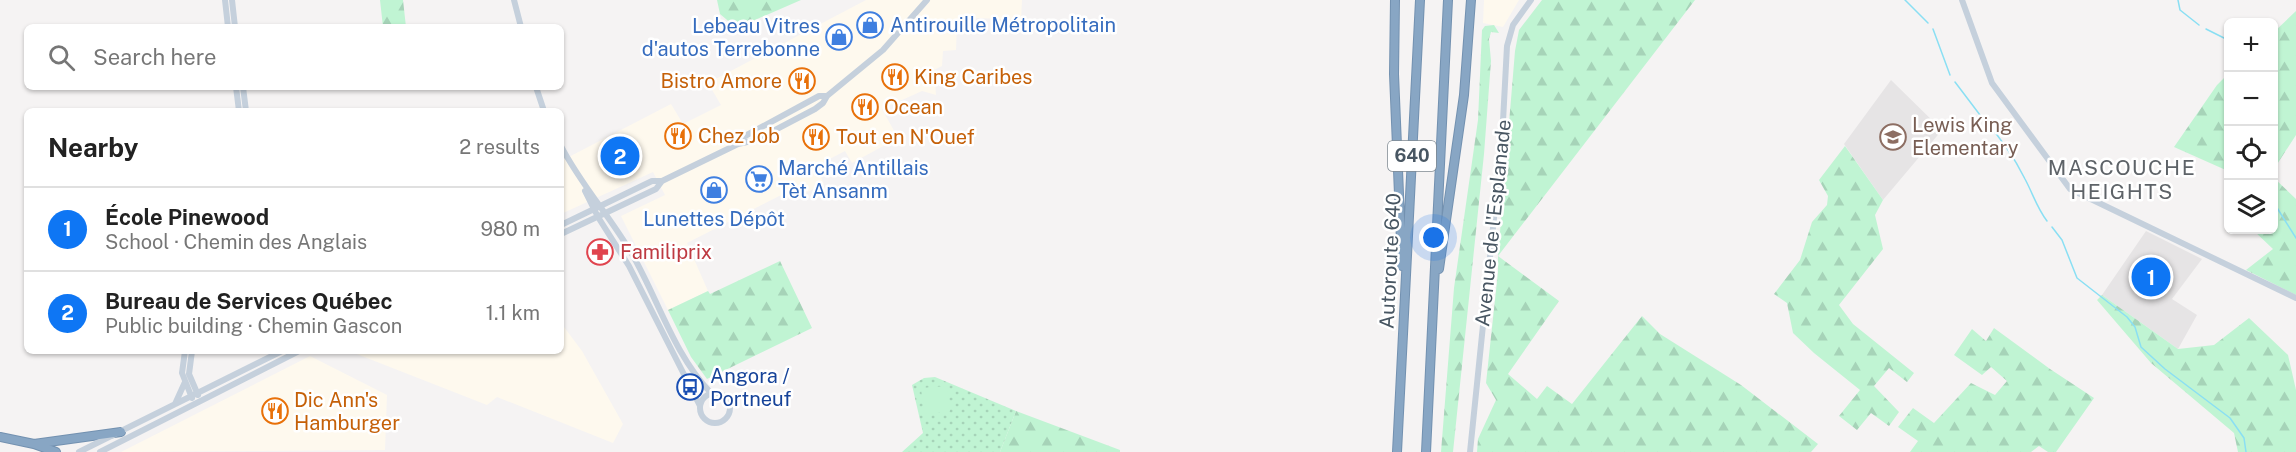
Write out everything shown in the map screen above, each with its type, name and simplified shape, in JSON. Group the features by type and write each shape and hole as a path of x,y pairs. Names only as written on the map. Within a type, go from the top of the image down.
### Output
{"highway":[{"path":"1395,0 1394,74 1404,312"},
{"name":"Autoroute 640","path":"1397,452 1420,0"},
{"name":"640","path":"1425,452 1448,0"},
{"path":"1433,303 1462,110 1471,0"},
{"path":"34,444 121,432"},
{"path":"0,437 34,444 56,452"}],"street":[{"path":"225,0 228,24"},
{"path":"232,0 235,24"},
{"path":"514,0 521,24"},
{"path":"564,224 652,181 662,181 738,144 745,136 819,96 827,96 883,50 927,0"},
{"name":"Avenue de l'Esplanade","path":"1470,452 1502,140 1507,46 1514,25 1531,0"},
{"path":"1962,0 1992,83 2070,189 2296,298"},
{"path":"236,90 239,108"},
{"path":"243,90 246,108"},
{"path":"537,90 543,108"},
{"path":"564,151 597,208 605,214 637,262 692,371 711,393 721,394 728,400 730,409 727,417 719,422 710,422 703,416 629,266 598,217 597,208"},
{"path":"564,233 656,189 662,181"},
{"path":"184,354 182,365 185,382 198,403"},
{"path":"192,354 189,374 194,395"},
{"path":"79,452 276,354"},
{"path":"100,452 293,354"},
{"path":"175,404 185,382"},
{"path":"700,406 711,393"}],"shaded area":[{"path":"866,0 1022,0 1021,20 978,18 957,24 956,50 943,51 942,66 934,70 936,95 922,91 882,109 898,138 852,163 845,151 816,166 824,184 797,197 793,189 687,243 708,291 668,310 621,216 665,195 653,172 564,213 564,159 671,104 683,124 721,105 708,83"},
{"path":"1484,0 1519,0 1503,27 1483,23"},
{"name":"Lewis King Elementary","path":"1891,80 1942,130 1883,200 1844,144"},
{"path":"2146,231 2202,259 2172,299 2197,315 2178,349 2102,295"},
{"path":"564,327 582,351 623,424 613,443 497,397 487,405 357,354 564,354"},
{"path":"310,356 387,395 385,450 121,452"}],"green space":[{"path":"380,0 403,0 406,24 383,24"},
{"path":"717,0 801,0 748,23 733,25 720,14"},
{"path":"1542,0 1695,0 1498,256 1515,51 1519,30"},
{"path":"2296,11 2296,135 2278,163 2278,72 2278,28"},
{"path":"1494,25 1499,33 1491,32 1489,39 1491,61 1484,154 1453,452 1441,452 1454,288 1478,120 1482,30 1485,26"},
{"path":"2224,78 2224,169 2174,147"},
{"path":"1845,146 1883,200 1875,215 1883,249 1839,305 1853,324 1914,373 1907,382 1889,368 1874,386 1899,412 1889,426 1871,413 1857,430 1839,416 1860,390 1793,333 1787,303 1774,294 1800,260 1812,222 1827,205 1828,196 1819,180"},
{"path":"2278,182 2296,199 2296,295 2246,270 2273,249 2257,234 2278,234"},
{"path":"1498,256 1559,301 1508,374 1537,399 1547,386 1572,404 1642,316 1660,334 1741,385 1818,444 1811,452 1477,452 1478,439 1496,400 1486,383"},
{"path":"780,261 812,328 707,379 691,357 668,310 708,291 710,294"},
{"path":"2102,295 2178,349 2214,345 2249,318 2288,355 2296,390 2296,452 2238,452 2234,433 2151,363 2097,300"},
{"path":"1994,328 2094,398 2056,452 2048,452 2039,446 2031,452 1910,452 1918,441 1898,427 1913,408 1934,423 1971,383 1995,395 2007,381 1991,367 1982,375 1954,355 1972,329 1986,341"},
{"path":"935,377 1016,411 1000,452 902,452 923,433 912,385 924,378"},
{"path":"947,386 950,411 924,414 921,388"},
{"path":"1016,411 1120,450 1120,452 1000,452"}],"waterway":[{"path":"1905,0 1928,23"},
{"path":"2178,0 2180,10 2199,25"},
{"path":"1933,29 1950,75"},
{"path":"2206,29 2224,38"},
{"path":"1955,82 1980,115"},
{"path":"1985,121 2012,156 2047,221"},
{"path":"2278,209 2296,238"},
{"path":"2052,227 2062,240 2077,278 2127,317 2135,327 2141,347 2165,369 2230,418 2244,438 2246,452"}],"place":[{"name":"Antirouille Métropolitain","path":"870,25"},
{"name":"Lebeau Vitres d'autos Terrebonne","path":"839,37"},
{"name":"King Caribes","path":"895,77"},
{"name":"Bistro Amore","path":"802,81"},
{"name":"Ocean","path":"865,107"},
{"name":"Chez Job","path":"678,136"},
{"name":"Tout en N'Ouef","path":"816,137"},
{"name":"Lewis King Elementary","path":"1893,137"},
{"name":"Bureau de Services Québec","path":"620,156"},
{"name":"Marché Antillais Tèt Ansanm","path":"759,179"},
{"name":"Lunettes Dépôt","path":"714,190"},
{"name":"Familiprix","path":"600,252"},
{"name":"École Pinewood","path":"2151,277"},
{"name":"Angora / Portneuf","path":"690,387"},
{"name":"Dic Ann's Hamburger","path":"275,411"}],"district":[{"name":"MASCOUCHE HEIGHTS","path":"2122,180"}]}
